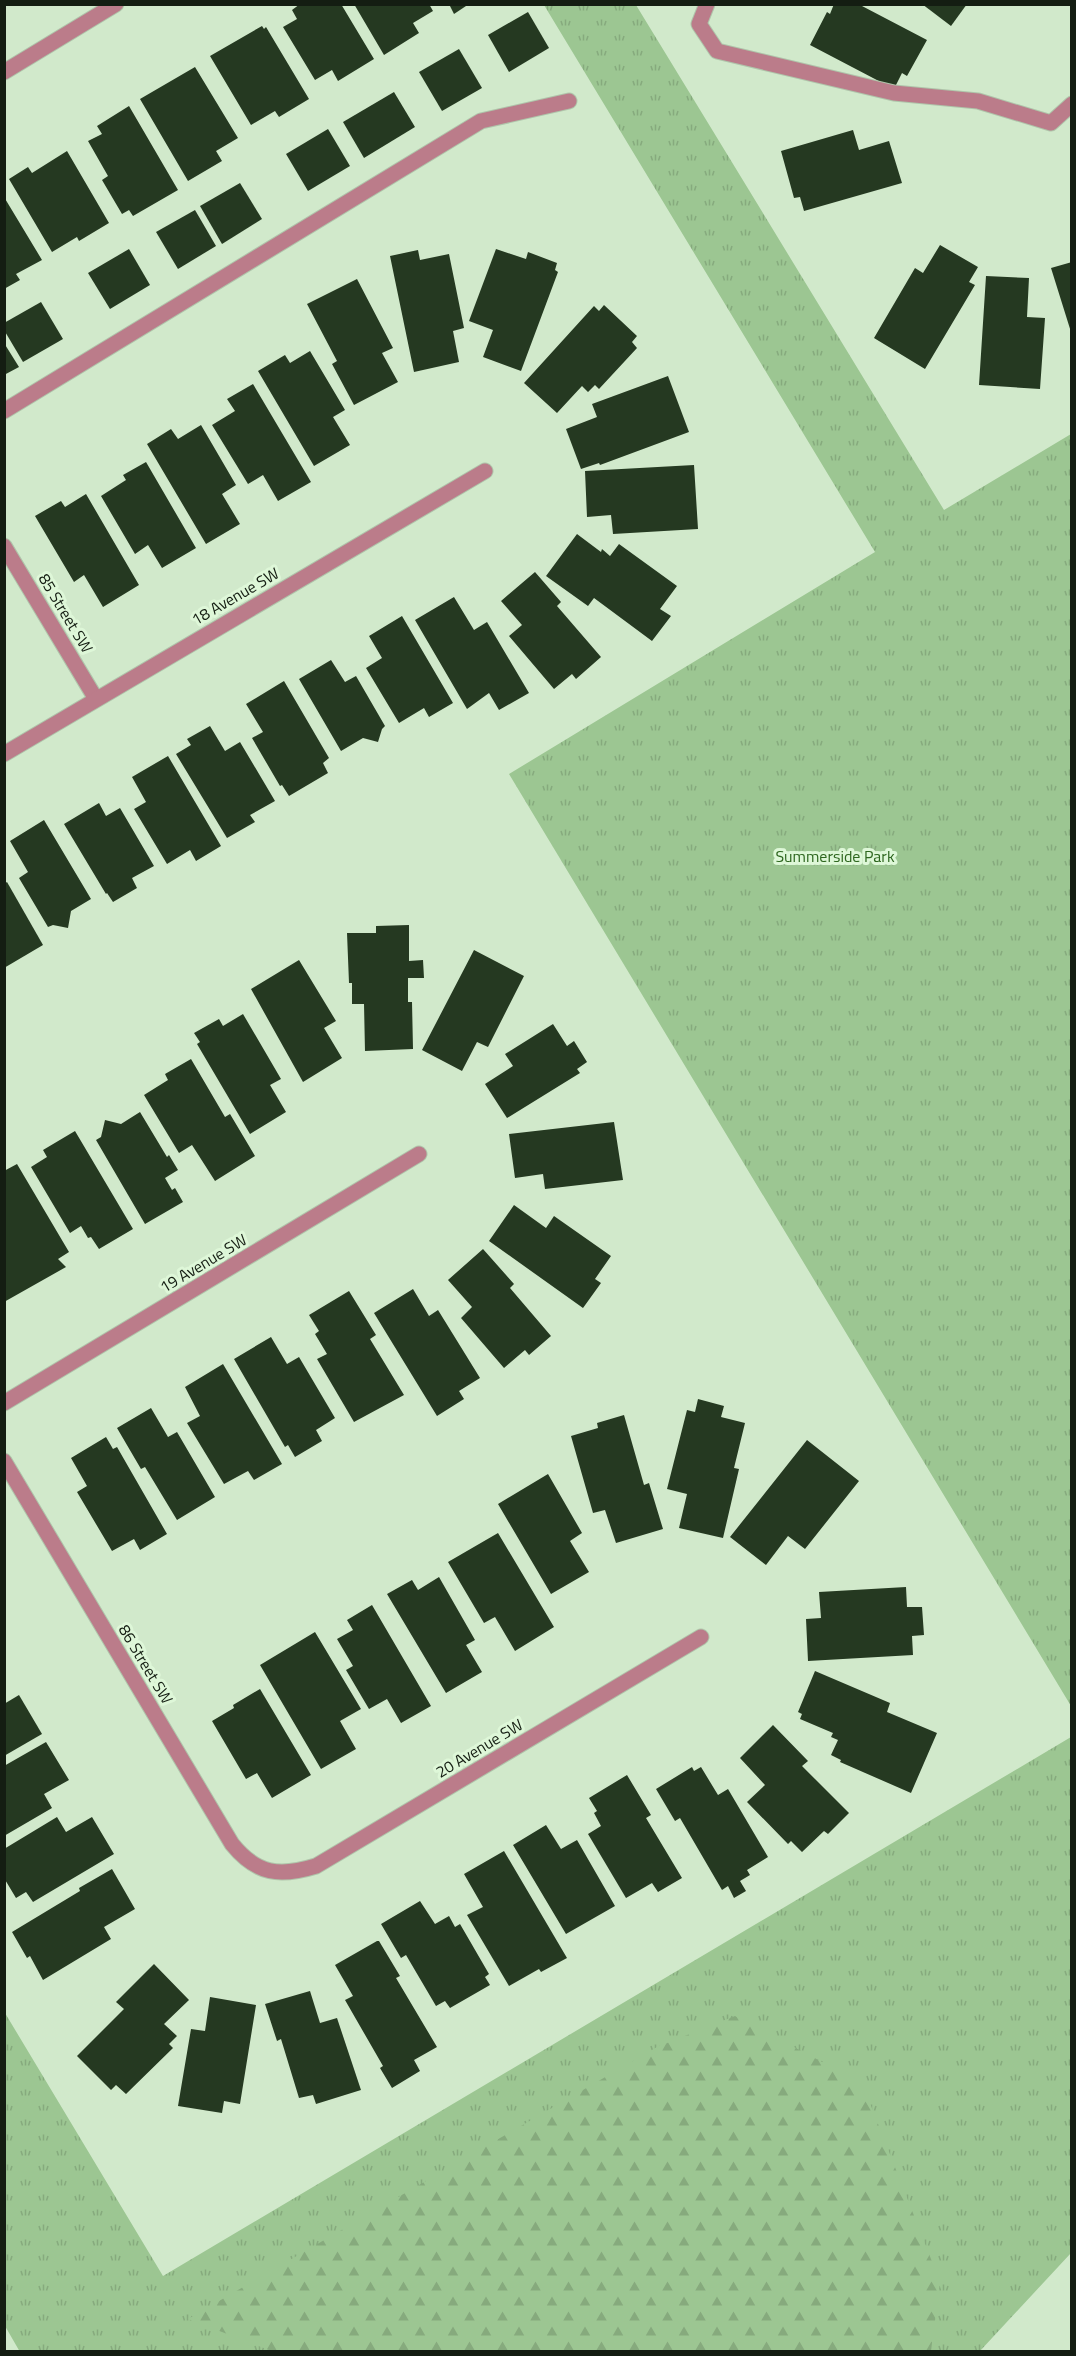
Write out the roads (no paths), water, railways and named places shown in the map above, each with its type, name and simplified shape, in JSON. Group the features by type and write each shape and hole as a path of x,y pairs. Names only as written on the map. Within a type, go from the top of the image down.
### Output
{"street":[{"path":"4,72 116,4"},
{"path":"707,4 699,24 717,51 894,93 978,101 1052,123 1071,104"},
{"path":"4,411 480,121 569,101"},
{"name":"18 Avenue SW","path":"4,754 485,471"},
{"name":"85 Street SW","path":"4,546 96,699"},
{"name":"19 Avenue SW","path":"4,1403 419,1154"},
{"name":"86 Street SW","path":"4,1461 232,1844 242,1856 270,1872"},
{"name":"20 Avenue SW","path":"270,1872 291,1872 316,1866 701,1637"}],"park label":[{"name":"Summerside Park","path":"835,856"}]}
